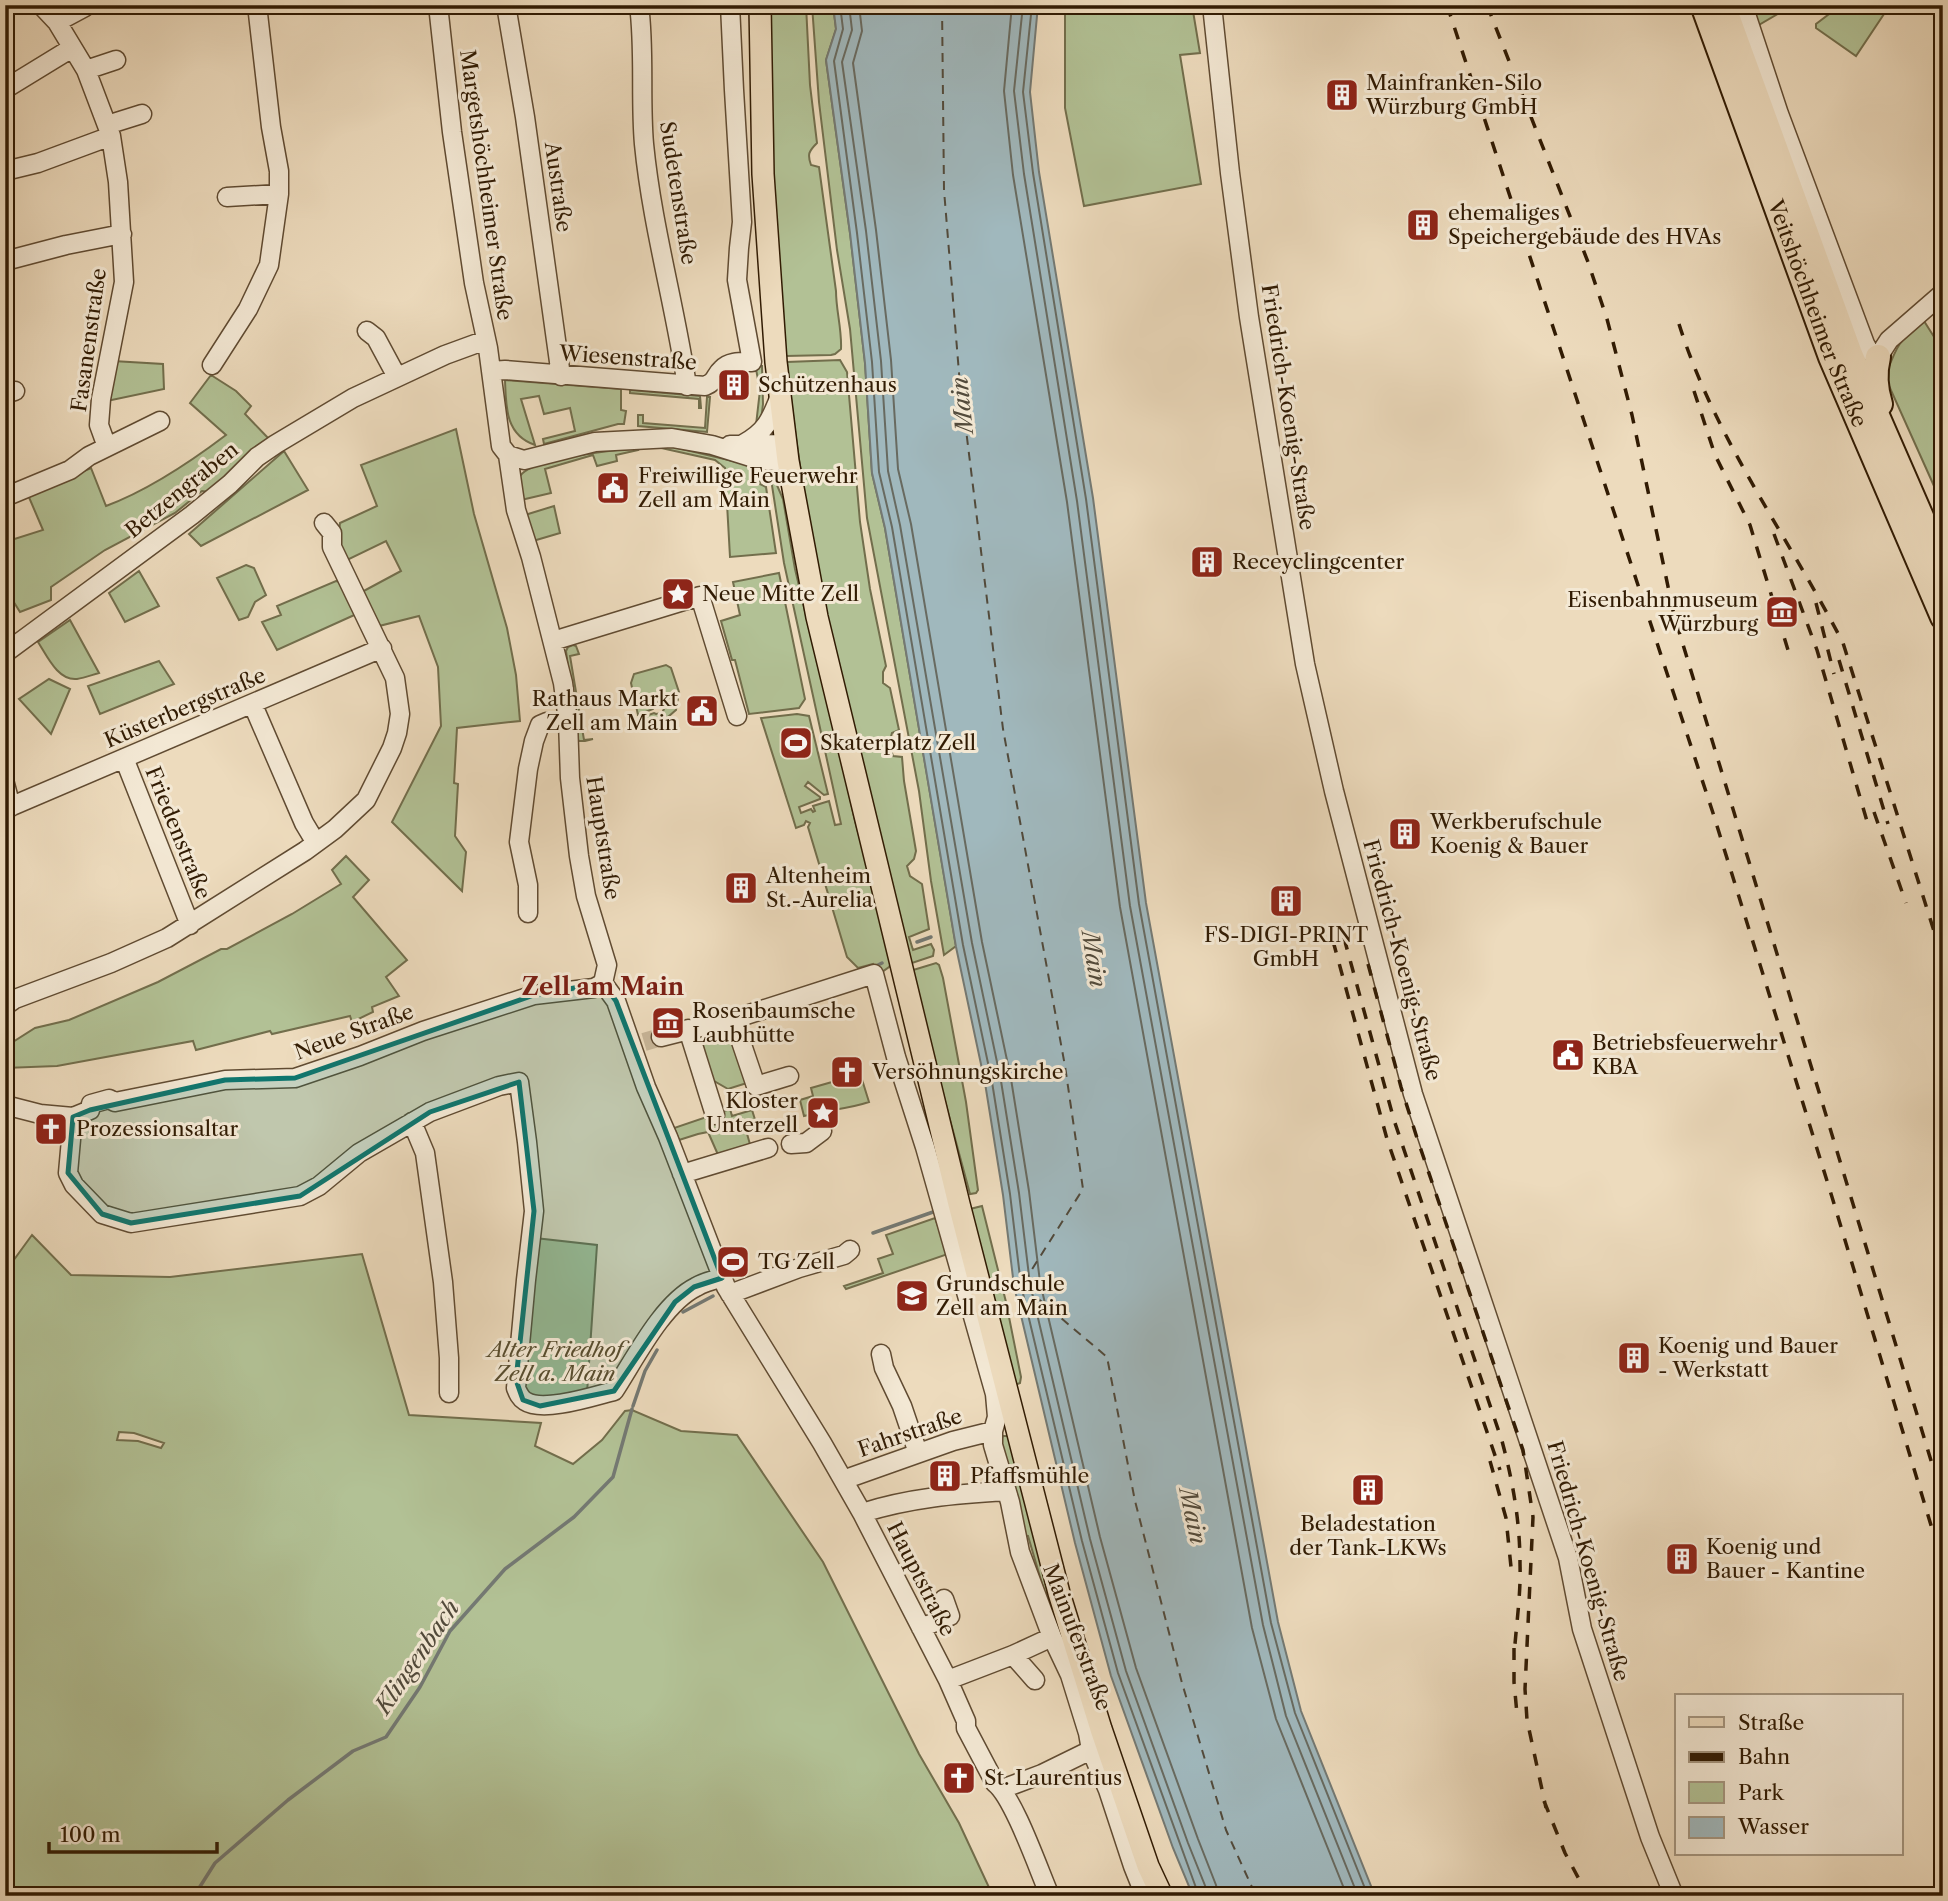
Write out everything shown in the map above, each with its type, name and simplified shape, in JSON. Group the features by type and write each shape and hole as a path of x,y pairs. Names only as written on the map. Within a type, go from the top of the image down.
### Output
{"highway":[{"name":"Veitshöchheimer Straße","path":"1703,5 1831,357 1861,428 1905,482 1943,567"},
{"name":"Veitshöchheimer Straße","path":"1723,5 1943,617"},
{"path":"1878,357 1875,373 1879,401 1895,437 1883,456"}],"main road":[{"path":"760,5 763,174 771,304 787,452 817,617 1011,1411 1059,1593 1101,1729 1148,1866 1162,1896"}],"street":[{"name":"Fasanenstraße","path":"41,5 57,22 86,70 109,130 118,182 124,282 101,399 99,425 107,447"},
{"path":"212,365 248,309 269,265 279,194 279,171 271,127 257,5"},
{"name":"Margetshöchheimer Straße","path":"438,5 452,132 474,283 491,371"},
{"name":"Austraße","path":"506,5 525,117 561,376"},
{"name":"Sudetenstraße","path":"639,5 644,144 657,236 670,287 687,386"},
{"name":"Wiesenstraße","path":"491,371 705,386 714,382 721,369 731,363 752,362 737,280 738,248 743,222 730,5"},
{"name":"Friedrich-Koenig-Straße","path":"1212,5 1230,173 1251,330 1305,664 1334,791 1413,1094 1568,1558 1587,1642 1650,1837 1674,1896"},
{"name":"Veitshöchheimer Straße","path":"1743,5 1779,114 1865,345 1878,357"},
{"path":"57,22 85,7"},
{"path":"5,89 72,48"},
{"path":"86,70 116,60"},
{"path":"5,172 38,163 142,114"},
{"path":"227,197 279,194"},
{"path":"5,261 122,234"},
{"path":"1878,357 1889,340 1943,293"},
{"path":"367,331 376,338 397,377"},
{"name":"Betzengraben","path":"5,653 192,515 267,450 352,398 445,355 486,340"},
{"name":"Hauptstraße","path":"491,371 501,446 508,456 516,510 531,557 563,683 579,856 586,896 607,965 603,983 646,1042 646,1087 726,1286 862,1513 948,1680 966,1721 966,1728 1021,1827 1050,1896"},
{"path":"741,445 760,434 780,396"},
{"path":"5,497 70,470 89,456 160,421"},
{"path":"508,456 524,460 595,442 672,438 712,445 760,460 787,452"},
{"path":"712,445 741,445 787,452"},
{"path":"8,998 111,963 167,938 305,851 335,829 366,800 397,733 400,714 395,678 332,547 332,533 324,523"},
{"path":"553,641 699,596 737,716"},
{"name":"Küsterbergstraße","path":"8,808 382,648"},
{"path":"253,705 304,823 316,843"},
{"path":"528,914 528,885 519,842 528,769 540,725 568,721"},
{"name":"Friedenstraße","path":"124,758 190,925"},
{"path":"5,784 8,808"},
{"name":"Mainuferstraße","path":"733,1018 874,974 995,1394 997,1417 993,1445 1010,1502 1020,1552 1052,1637 1070,1675 1091,1750 1145,1896"},
{"name":"Neue Straße","path":"5,1105 40,1114 73,1117 90,1110 95,1113 113,1107 115,1102 225,1080 295,1078 423,1031 534,995 594,988 603,983"},
{"path":"646,1042 733,1018 756,1086 789,1076"},
{"path":"688,1029 715,1115"},
{"path":"73,1117 68,1172 74,1185 102,1214 131,1223 300,1196 319,1186 359,1153 412,1122 450,1103 519,1082 534,1211 516,1388 523,1400 540,1406 614,1391 659,1322 675,1302 694,1287 708,1281 726,1286 844,1255 850,1250"},
{"path":"412,1122 425,1153 443,1282 449,1393"},
{"path":"791,1144 806,1143 822,1131"},
{"path":"682,1174 768,1148"},
{"path":"881,1353 884,1368 902,1406 918,1453"},
{"name":"Fahrstraße","path":"843,1480 953,1441 993,1431"},
{"path":"862,1513 927,1497 1006,1491"},
{"path":"921,1628 950,1616 944,1599"},
{"path":"948,1680 1052,1637"},
{"path":"1013,1655 1035,1680"},
{"path":"1002,1789 1042,1774 1091,1750"}],"highlighted area":[{"path":"603,983 616,1001 722,1278 694,1287 675,1302 614,1391 540,1406 523,1400 516,1380 534,1211 519,1082 430,1112 300,1196 131,1223 102,1214 68,1173 73,1117 90,1110 225,1080 295,1078 534,995"}],"green space":[{"path":"766,5 806,5 810,85 817,143 809,158 811,165 819,167 841,334 841,349 831,355 786,356 776,275"},
{"path":"812,5 833,5 836,29 826,60 865,363 872,473 885,528 956,946 944,955 919,791 867,518 850,329 837,250 819,102"},
{"path":"1108,5 1192,5 1200,53 1180,55 1201,184 1084,206 1065,108 1065,9"},
{"path":"1750,5 1793,5 1757,26"},
{"path":"1841,5 1890,5 1856,56 1816,28 1816,24"},
{"path":"1924,321 1943,351 1943,392 1938,397 1939,410 1943,417 1943,506 1885,377 1899,345"},
{"path":"840,360 847,372 860,522 886,666 883,683 890,688 899,730 892,733 889,744 893,756 902,757 916,851 914,859 907,866 910,876 922,884 929,929 909,937 913,950 931,944 934,950 933,956 909,964 854,740 821,590 796,438 787,362"},
{"path":"113,361 163,364 164,389 107,401"},
{"path":"762,366 763,404 761,420 756,425 760,390 756,369"},
{"path":"211,375 236,391 251,406 245,414 270,440 210,492 202,491 175,513 105,550 51,587 51,600 20,612 5,588 5,542 43,530 28,495 91,468 106,506 138,492 183,466 226,435 190,403"},
{"path":"505,380 621,389 621,410 626,411 624,424 544,444 543,439 575,431 570,408 544,414 539,396 521,399 535,445 525,440 513,427 507,409"},
{"path":"630,390 700,396 701,408 699,399 630,393"},
{"path":"707,397 710,397 707,432 638,426 638,415 643,415 643,423 705,428"},
{"path":"456,429 474,514 507,628 516,675 520,721 457,728 455,836 466,852 462,891 392,822 441,726 438,667 419,616 379,626 360,593 401,571 386,541 343,562 337,550 340,523 377,506 361,465"},
{"path":"661,444 758,467 760,484 766,487 776,553 730,557 725,468 715,460 661,448"},
{"path":"638,450 616,455 617,461 597,466 593,455 545,469 551,493 521,500 519,478 538,465 574,456"},
{"path":"284,451 308,490 201,546 189,534"},
{"path":"773,476 783,499 795,569 813,645 826,689 855,821 893,960 882,972 875,969 873,964 858,968 847,957 808,827 810,823 806,821 804,825 796,828 761,718 797,714 809,716 828,794 824,795 808,782 805,786 820,799 799,807 801,813 811,809 813,812 813,806 829,801 835,825 841,824 784,563 771,479"},
{"path":"554,506 560,533 533,541 525,515"},
{"path":"246,565 254,568 266,595 255,602 248,617 239,620 217,578"},
{"path":"139,571 159,606 125,622 109,593"},
{"path":"779,573 805,699 799,708 749,714 735,660 732,660 721,621 740,615 733,582"},
{"path":"336,581 341,582 361,612 277,650 262,622 281,615 277,606"},
{"path":"70,620 99,673 77,679 64,676 38,642"},
{"path":"573,645 579,654 570,656 584,740 593,739 585,741 579,741 577,738 566,651"},
{"path":"159,661 174,684 100,714 88,686"},
{"path":"666,665 671,668 679,692 661,703 657,702 653,709 638,715 631,683 634,674"},
{"path":"49,679 70,689 51,734 19,699"},
{"path":"678,698 676,710 659,723 649,724 640,718 662,713 665,707"},
{"path":"346,856 369,880 353,897 407,960 386,977 399,996 372,1007 373,1012 352,1022 350,1016 272,1034 270,1031 196,1050 193,1041 57,1066 5,1068 5,1047 35,1028 69,1020 158,982 221,949 227,949 341,884 332,870"},
{"path":"936,963 943,978 966,1102 978,1190 970,1194 910,971"},
{"path":"732,1021 750,1082 728,1089 709,1078 695,1031 699,1030 705,1038 729,1031"},
{"path":"860,1073 869,1102 804,1116 800,1100 813,1096 811,1088 839,1080 841,1085 848,1082 847,1077"},
{"path":"730,1109 732,1116 752,1110 757,1126 746,1130 751,1148 719,1157 708,1132 679,1140 674,1128"},
{"path":"982,1206 1021,1377 1020,1383 1015,1385 970,1209"},
{"path":"935,1218 948,1254 846,1289 844,1286 883,1273 878,1259 893,1254 886,1235"},
{"path":"32,1235 71,1275 170,1277 362,1254 409,1415 541,1423 535,1446 573,1464 602,1440 625,1411 632,1410 681,1431 737,1435 823,1562 919,1754 959,1823 993,1896 5,1896 5,1272","holes":["119,1432 134,1433 164,1443 161,1448 138,1441 117,1440"]},
{"name":"Alter Friedhof Zell a. Main","path":"535,1238 597,1245 587,1393 532,1400 520,1385"},
{"path":"1003,1436 1009,1436 1049,1591 1045,1594 1028,1536 1019,1535 1000,1442"}],"water":[{"name":"Main","path":"833,5 1038,5 1030,92 1039,172 1093,498 1146,903 1278,1622 1301,1711 1375,1896 1193,1896 1111,1676 1075,1543 1014,1286 985,1083 956,947 885,528 872,473 865,363 826,60 836,29"}],"waterway":[{"path":"917,942 931,937"},
{"path":"878,965 882,963"},
{"name":"Klingenbach","path":"873,1233 933,1212"},
{"name":"Klingenbach","path":"683,1312 713,1296"},
{"name":"Klingenbach","path":"633,1406 645,1371 657,1350"},
{"name":"Klingenbach","path":"194,1896 215,1863 288,1800 353,1751 386,1737 420,1687 450,1631 505,1569 574,1517 613,1477 632,1409"}],"ferry route":[{"path":"942,5 944,190 959,373 1003,729 1065,1066 1083,1189 1022,1285 1107,1357 1135,1501 1182,1683 1226,1830 1256,1896"}],"tunnel":[{"path":"644,1042 661,1037"}],"railway":[{"path":"1447,5 1713,813 1943,1565"},
{"path":"1487,5 1588,262 1607,319 1632,415 1674,615 1943,1500"},
{"path":"1679,324 1694,366 1732,447 1843,643 1940,950"},
{"path":"1694,391 1715,455 1750,525 1788,650"},
{"path":"1774,534 1817,650 1869,828"},
{"path":"1816,603 1834,674"},
{"path":"1839,660 1888,824"},
{"path":"1874,812 1906,903"},
{"path":"1344,938 1394,1120 1506,1456 1520,1548 1520,1587 1514,1657"},
{"path":"1333,941 1387,1139 1500,1470"},
{"path":"1368,964 1417,1138 1523,1450 1533,1517 1525,1689 1527,1720 1546,1808"},
{"path":"1490,1461 1506,1518 1511,1567"},
{"path":"1514,1648 1517,1714"},
{"path":"1544,1801 1565,1853 1588,1896"}],"place":[{"name":"Mainfranken-Silo Würzburg GmbH","path":"1342,95"},
{"name":"ehemaliges Speichergebäude des HVAs","path":"1423,225"},
{"name":"Schützenhaus","path":"734,385"},
{"name":"Freiwillige Feuerwehr Zell am Main","path":"613,488"},
{"name":"Receyclingcenter","path":"1207,562"},
{"name":"Neue Mitte Zell","path":"678,594"},
{"name":"Eisenbahnmuseum Würzburg","path":"1782,612"},
{"name":"Rathaus Markt Zell am Main","path":"702,711"},
{"name":"Skaterplatz Zell","path":"796,743"},
{"name":"Werkberufschule Koenig & Bauer","path":"1405,834"},
{"name":"Altenheim St.-Aurelia","path":"741,888"},
{"name":"FS-DIGI-PRINT GmbH","path":"1286,901"},
{"name":"Rosenbaumsche Laubhütte","path":"668,1023"},
{"name":"Betriebsfeuerwehr KBA","path":"1568,1055"},
{"name":"Versöhnungskirche","path":"847,1072"},
{"name":"Kloster Unterzell","path":"823,1113"},
{"name":"Prozessionsaltar","path":"51,1129"},
{"name":"TG Zell","path":"733,1262"},
{"name":"Grundschule Zell am Main","path":"912,1296"},
{"name":"Koenig und Bauer - Werkstatt","path":"1634,1358"},
{"name":"Pfaffsmühle","path":"945,1476"},
{"name":"Beladestation der Tank-LKWs","path":"1368,1490"},
{"name":"Koenig und Bauer - Kantine","path":"1682,1559"},
{"name":"St. Laurentius","path":"959,1778"}],"district":[{"name":"Zell am Main","path":"603,987"}]}
